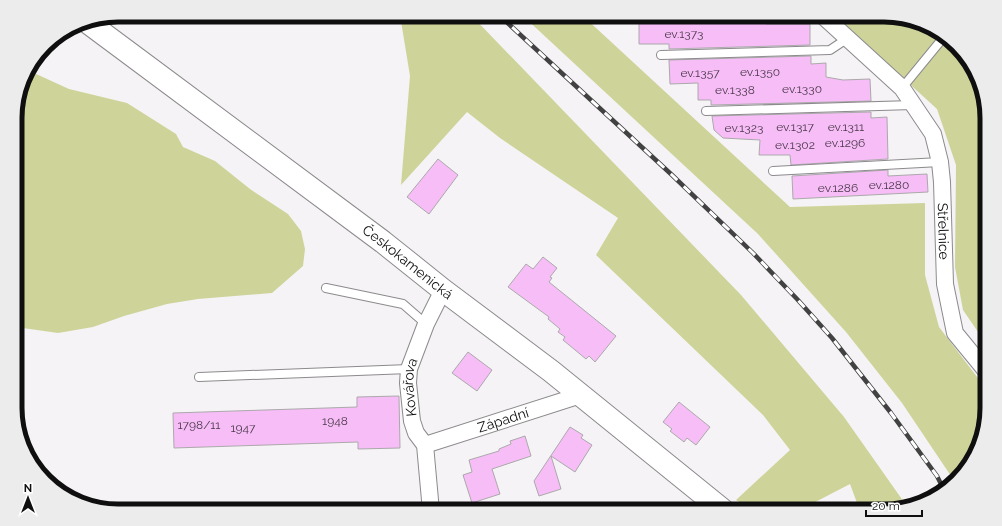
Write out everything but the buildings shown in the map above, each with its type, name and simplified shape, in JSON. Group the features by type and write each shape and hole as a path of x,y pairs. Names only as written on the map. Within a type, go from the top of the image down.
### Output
{"street":[{"name":"Střelnice","path":"830,22 902,88 933,134 940,162 942,182 945,284 955,333 980,363"},
{"name":"Českokamenická","path":"91,26 383,242 443,290 551,371 715,504"},
{"name":"Kovářova","path":"430,504 425,445 416,433 412,421 408,383 409,369 426,324 443,290"},
{"name":"Západní","path":"425,445 581,395"}],"lane":[{"path":"661,55 830,50 848,38"},
{"path":"902,88 941,41"},
{"path":"706,111 914,104"},
{"path":"774,171 940,162"},
{"path":"326,288 403,304 426,324"},
{"path":"199,376 409,369"}],"green space":[{"path":"401,22 478,22 741,295 844,417 904,502 890,504 857,504 850,484 811,504 743,504 736,500 790,450 763,415 596,255 618,218 500,138 467,112 401,185 410,76"},
{"path":"530,22 590,22 790,207 925,203 925,275 939,327 980,381 980,408 977,433 964,461 951,476 902,403 846,332 758,234"},
{"path":"842,22 890,22 915,27 926,32 937,38 952,50 967,70 973,82 977,93 980,118 980,335 963,310 955,267 956,165 937,109"},
{"path":"34,73 69,89 127,103 176,134 183,147 215,161 250,189 288,214 301,231 305,249 303,266 272,293 198,299 167,304 124,316 93,327 58,333 22,328 22,112 25,93"}],"railway":[{"path":"507,22 672,175 753,253 797,299 832,338 891,413 937,476 941,485"}]}
